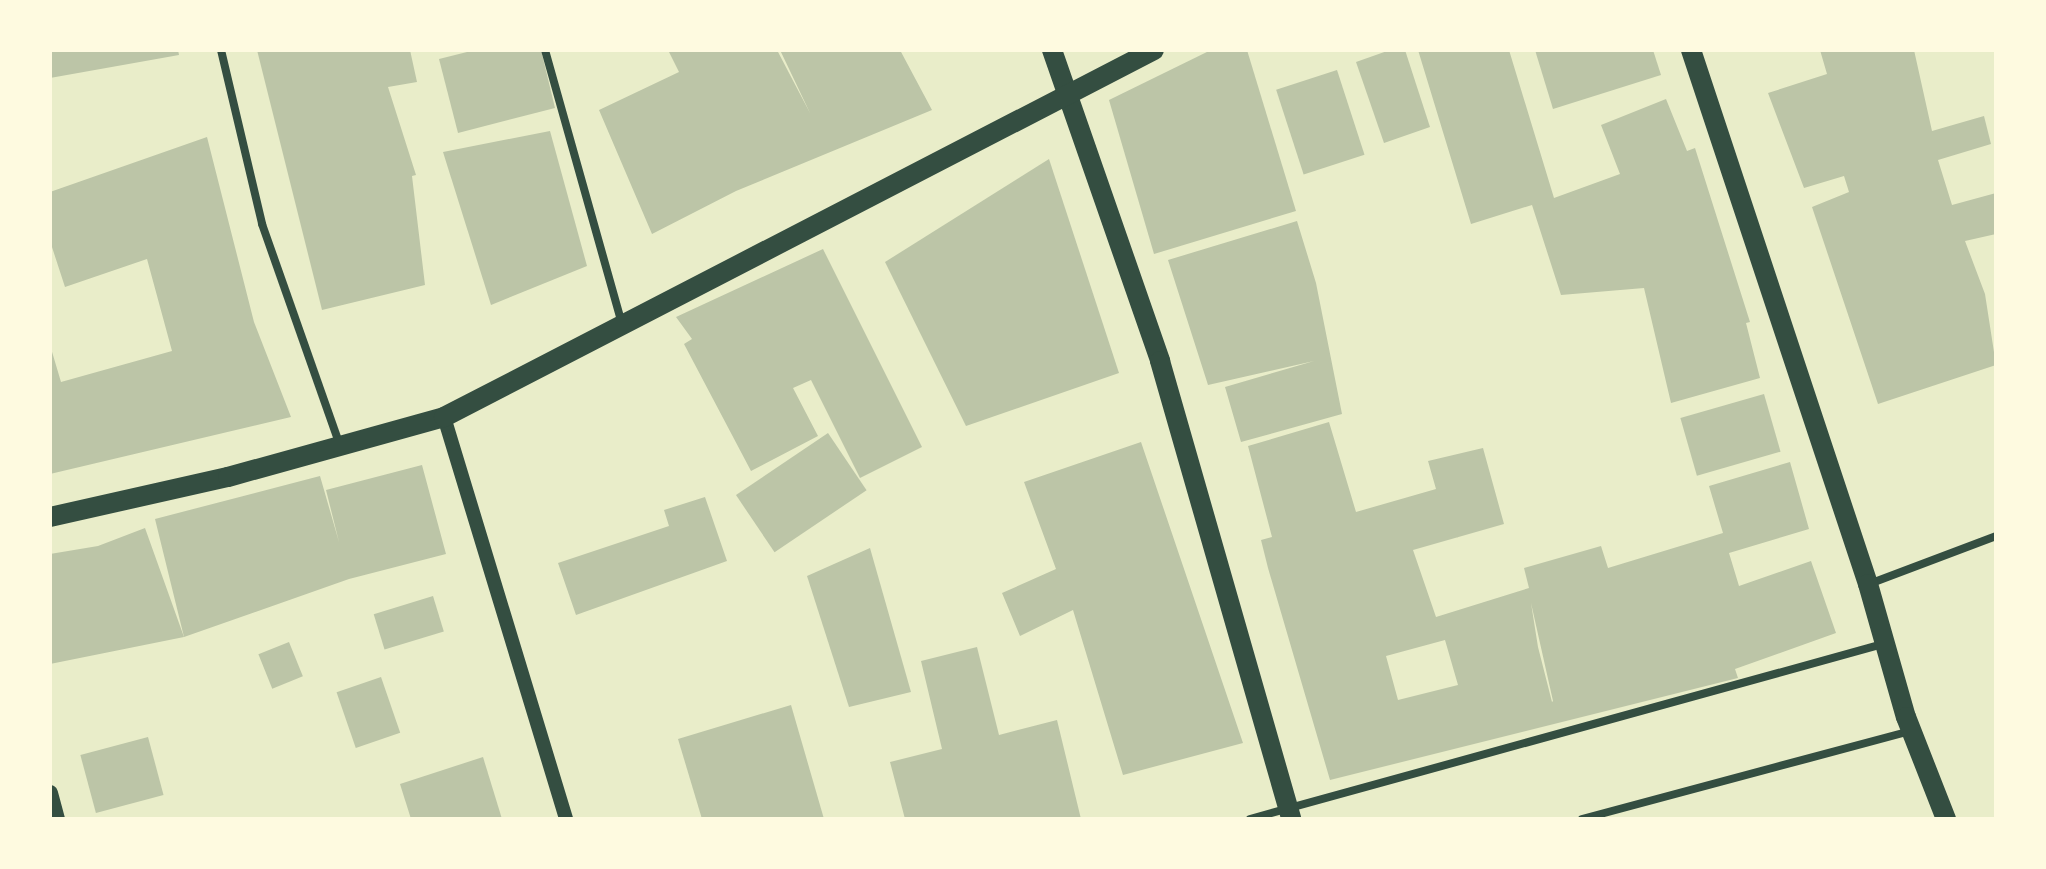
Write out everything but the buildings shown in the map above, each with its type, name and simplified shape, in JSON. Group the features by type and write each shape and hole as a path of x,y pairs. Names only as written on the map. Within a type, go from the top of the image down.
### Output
{"main road":[{"path":"1052,50 1160,361 1290,814"},
{"path":"50,517 228,477 444,417 1154,50"},
{"path":"1691,50 1868,584 1911,730 1946,819"},
{"path":"50,793 57,819"}],"street":[{"path":"221,50 262,224 339,445"},
{"path":"545,50 622,324"},
{"path":"444,417 566,819"},
{"path":"1868,584 1996,536"},
{"path":"1250,819 1290,814 1884,644"},
{"path":"1582,819 1911,730"}]}
